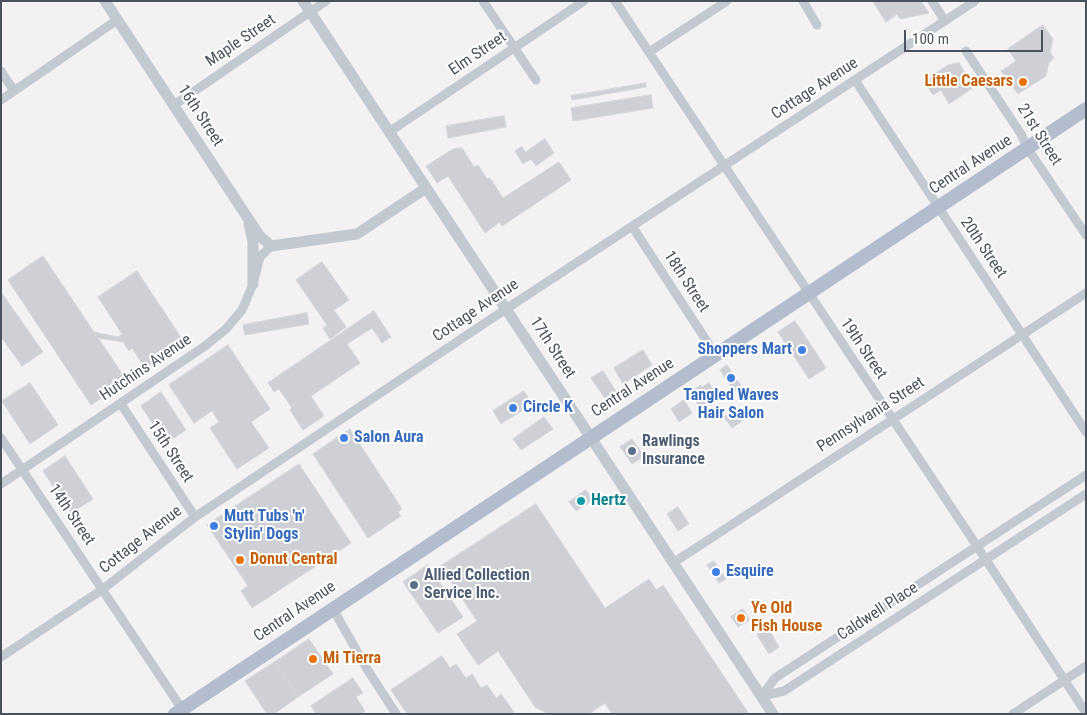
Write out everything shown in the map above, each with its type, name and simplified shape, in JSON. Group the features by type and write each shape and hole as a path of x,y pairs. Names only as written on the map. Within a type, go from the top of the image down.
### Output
{"main road":[{"name":"Central Avenue","path":"178,711 1086,109"}],"street":[{"name":"16th Street","path":"104,1 259,235 271,246"},
{"name":"17th Street","path":"303,1 773,714"},
{"name":"Maple Street","path":"174,105 326,1"},
{"path":"483,1 536,80"},
{"name":"Elm Street","path":"389,132 584,1"},
{"name":"19th Street","path":"615,1 986,559 1086,713"},
{"path":"649,52 727,1"},
{"path":"803,1 817,25"},
{"path":"932,1 945,21"},
{"name":"Cottage Avenue","path":"1,657 103,589 195,517 506,309 975,1"},
{"path":"1,100 117,20"},
{"name":"21st Street","path":"966,51 1086,236"},
{"path":"1,71 14,91"},
{"name":"20th Street","path":"856,80 1086,432"},
{"path":"271,246 357,234 426,188"},
{"path":"248,217 253,242 254,284"},
{"name":"18th Street","path":"632,226 715,354"},
{"name":"Hutchins Avenue","path":"1,484 121,404 205,346 226,329 242,310 254,284 260,257 271,246"},
{"name":"Pennsylvania Street","path":"673,563 1086,293"},
{"name":"15th Street","path":"121,404 195,517"},
{"name":"14th Street","path":"1,438 103,589 178,711"},
{"name":"Caldwell Place","path":"762,696 775,678 1086,475"},
{"name":"Caldwell Place","path":"762,696 784,691 1086,494"},
{"path":"332,608 367,669 396,714"},
{"path":"1013,714 1086,666"}],"building":[{"path":"873,1 921,1 929,13 900,19 897,14 886,22"},
{"path":"1043,25 1053,39 1050,52 1054,58 1049,62 1046,76 1018,94 1001,71 1016,61 1008,49"},
{"path":"959,63 974,87 949,104 941,90 933,95 924,81 948,65"},
{"path":"646,83 646,87 572,100 571,96"},
{"path":"651,95 653,108 573,121 571,108"},
{"path":"504,116 506,127 448,138 446,126"},
{"path":"545,139 554,153 536,166 531,159 523,164 515,151 522,146 525,152"},
{"path":"462,148 474,167 478,165 487,179 490,178 503,198 559,162 571,180 502,226 500,222 485,233 448,176 437,183 426,166 453,149"},
{"path":"43,256 127,381 91,405 8,280"},
{"path":"322,262 349,300 334,310 346,327 330,339 323,328 327,325 296,280"},
{"path":"137,271 184,342 145,368 132,348 129,351 123,342 98,338 94,332 118,337 122,334 98,297"},
{"path":"1,292 43,352 22,366 1,337"},
{"path":"374,311 391,337 382,343 372,328 347,344 360,363 311,396 324,416 303,430 290,410 292,408 279,389 274,392 268,383"},
{"path":"307,313 309,324 245,335 243,325"},
{"name":"Shoppers Mart","path":"795,321 826,368 809,379 778,332"},
{"path":"228,345 270,409 251,422 269,448 237,469 210,428 219,422 212,411 194,423 169,385"},
{"path":"643,350 652,365 623,384 614,368"},
{"name":"Tangled Waves Hair Salon","path":"727,365 742,387 734,392 720,370"},
{"path":"603,371 617,393 606,400 591,378"},
{"path":"30,383 58,425 30,444 2,401"},
{"path":"709,383 719,399 701,410 690,392 701,385 702,387"},
{"name":"Circle K","path":"524,391 532,404 501,424 493,411"},
{"path":"161,392 186,430 166,443 141,406"},
{"path":"684,400 692,413 679,422 671,409"},
{"path":"738,407 745,419 732,428 724,417"},
{"name":"Circle K","path":"544,417 553,429 521,450 513,439"},
{"path":"350,429 402,509 398,512 401,516 368,538 313,454"},
{"name":"Rawlings Insurance","path":"632,439 644,456 632,464 620,447"},
{"path":"65,456 93,499 71,513 43,471"},
{"path":"299,464 351,543 252,608 241,591 248,586 207,525"},
{"name":"Hertz","path":"586,490 593,500 576,511 569,502"},
{"path":"536,504 605,608 649,579 656,590 663,585 749,714 612,714 605,703 589,714 548,714 535,707 498,651 478,665 457,634 477,621 441,566"},
{"path":"678,507 689,524 678,531 667,514"},
{"name":"Esquire","path":"714,561 726,579 719,583 707,565"},
{"path":"428,565 463,617 438,633 403,582"},
{"name":"Ye Old Fish House","path":"743,609 750,620 738,627 731,617"},
{"path":"768,628 779,647 769,654 757,635"},
{"path":"309,639 333,674 298,697 275,662"},
{"path":"442,656 450,668 456,664 466,678 472,674 481,688 487,685 496,698 501,694 514,712 512,714 407,714 391,690"},
{"path":"275,662 298,697 274,714 267,714 245,681"},
{"path":"353,678 363,693 356,697 365,711 361,714 316,714 311,706"}],"place":[{"name":"Little Caesars","path":"1023,82"},
{"name":"Shoppers Mart","path":"802,350"},
{"name":"Tangled Waves Hair Salon","path":"731,378"},
{"name":"Circle K","path":"513,408"},
{"name":"Salon Aura","path":"344,438"},
{"name":"Rawlings Insurance","path":"632,451"},
{"name":"Hertz","path":"581,501"},
{"name":"Mutt Tubs 'n' Stylin' Dogs","path":"214,526"},
{"name":"Donut Central","path":"240,560"},
{"name":"Esquire","path":"716,572"},
{"name":"Allied Collection Service Inc.","path":"414,585"},
{"name":"Ye Old Fish House","path":"741,618"},
{"name":"Mi Tierra","path":"313,659"}]}
